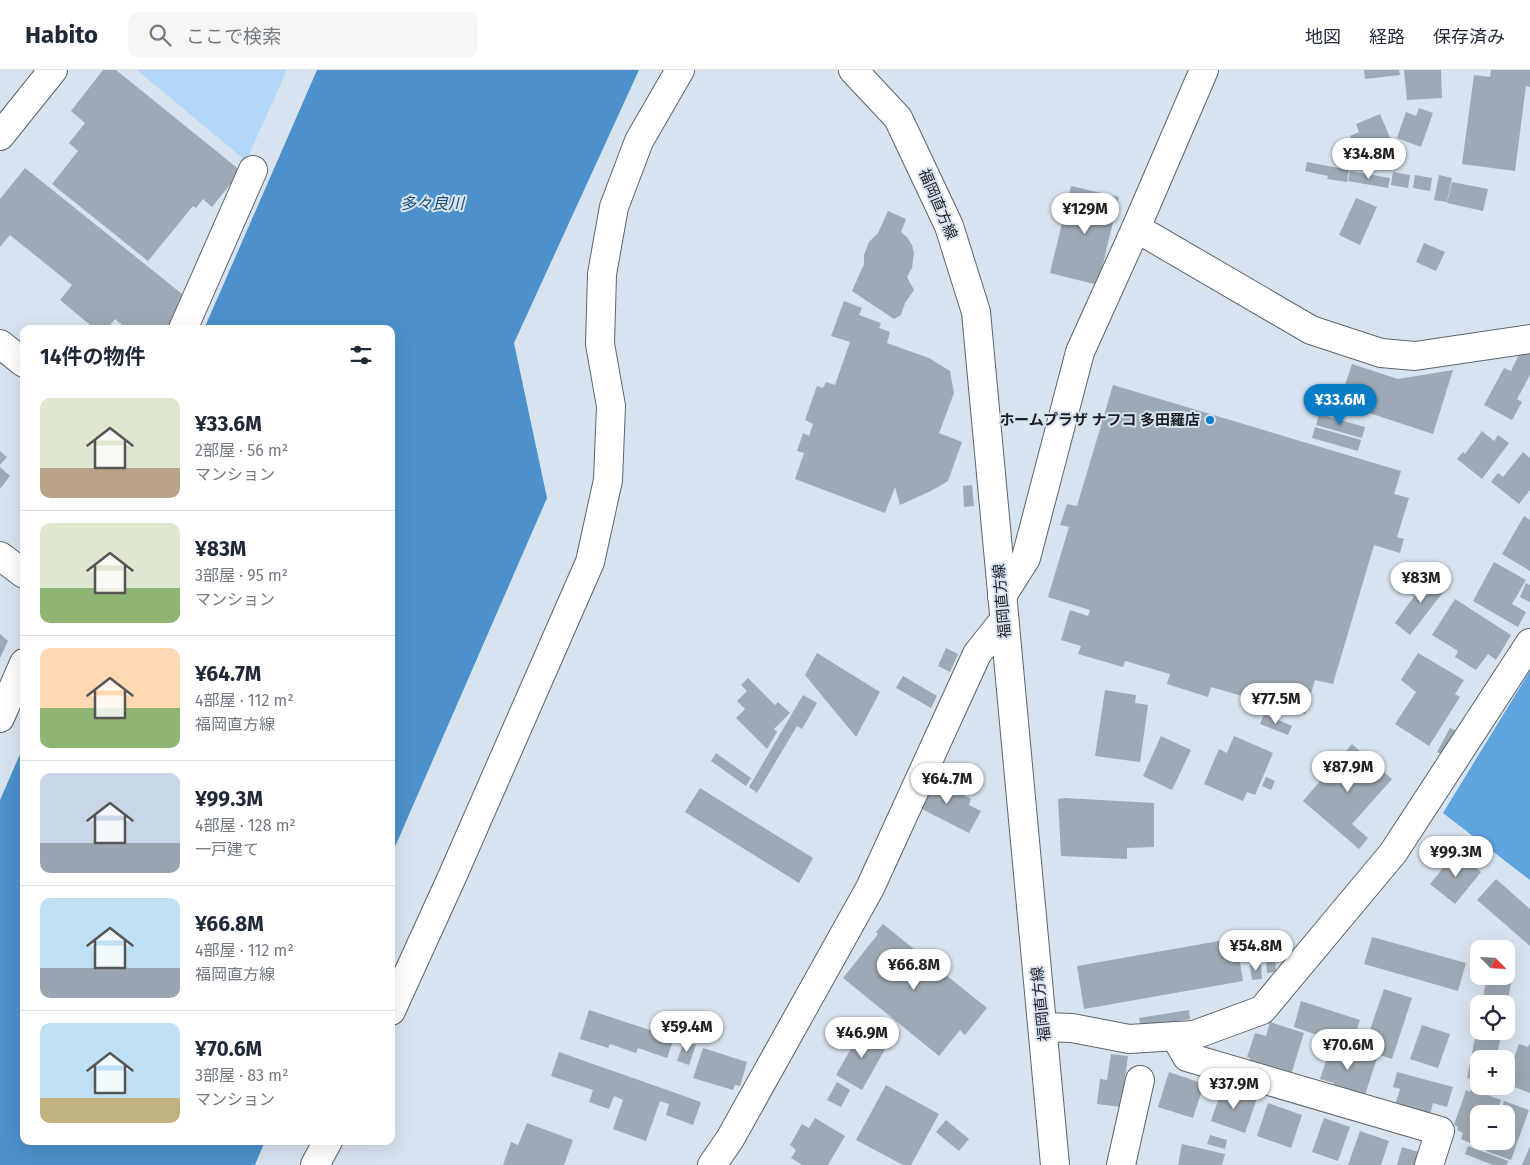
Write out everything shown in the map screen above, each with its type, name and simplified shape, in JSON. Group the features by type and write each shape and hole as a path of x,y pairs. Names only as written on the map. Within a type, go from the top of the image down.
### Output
{"main road":[{"path":"0,112 36,70"},
{"path":"0,125 36,70"},
{"path":"0,136 53,70"},
{"path":"395,1002 590,562 608,480 611,406 600,344 602,274 614,207 639,141 680,70"},
{"name":"福岡直方線","path":"853,70 898,118 949,226 976,312 1044,1028 1055,1165"},
{"path":"712,1165 734,1131 870,888 977,654 1003,608 1026,558 1080,352 1204,70"},
{"path":"185,325 253,170"},
{"path":"1136,228 1311,330 1381,353 1416,356 1530,340"},
{"path":"0,344 20,360"},
{"path":"0,556 20,571"},
{"path":"1044,1028 1072,1028 1129,1039 1194,1035 1262,1010 1393,853 1530,643"},
{"path":"0,718 20,672"},
{"path":"1175,1036 1187,1057 1440,1131 1429,1165"},
{"path":"1121,1165 1140,1080"},
{"path":"315,1165 326,1145"}],"shaded area":[{"path":"137,70 287,70 246,161"},
{"path":"1530,671 1530,880 1443,813"}],"water":[{"name":"多々良川","path":"317,70 639,70 514,343 547,498 395,847 395,325 206,325"},
{"path":"20,754 20,1145 263,1145 255,1165 0,1165 0,800"}],"building":[{"path":"103,70 116,70 241,171 212,207 203,199 196,208 193,206 148,261 52,184 78,151 69,143 85,123 71,111"},
{"path":"1364,70 1399,70 1400,75 1365,79"},
{"path":"1404,70 1441,70 1442,98 1407,100"},
{"path":"1491,70 1530,70 1530,87 1526,86 1515,171 1462,164 1474,75 1490,77"},
{"path":"1419,108 1433,113 1421,147 1397,138 1406,112 1416,116"},
{"path":"1380,114 1394,147 1361,161 1350,136 1359,132 1356,124"},
{"path":"1307,162 1349,170 1347,182 1327,179 1328,176 1305,171"},
{"path":"25,168 187,298 174,325 122,325 115,319 110,325 90,325 60,300 72,285 10,235 0,247 0,199"},
{"path":"1350,171 1390,178 1388,188 1348,181"},
{"path":"1393,172 1410,175 1408,188 1391,185"},
{"path":"1415,175 1432,178 1430,191 1413,188"},
{"path":"1439,175 1452,178 1447,202 1434,200"},
{"path":"1452,182 1488,189 1483,211 1447,203"},
{"path":"1071,186 1119,197 1098,285 1050,273"},
{"path":"1356,198 1377,207 1360,245 1339,235"},
{"path":"888,211 906,219 901,232 912,245 914,253 912,268 907,277 914,290 905,303 901,315 894,319 852,291 864,264 864,255 869,242 878,233"},
{"path":"1424,243 1445,252 1436,271 1416,262"},
{"path":"844,301 862,308 859,315 881,323 879,328 890,332 887,343 929,358 950,371 954,393 939,433 962,442 948,481 900,505 895,487 885,513 795,479 804,453 797,451 803,433 809,436 813,424 805,420 817,386 823,388 826,382 835,385 850,342 831,336"},
{"path":"1525,342 1530,345 1530,375 1517,399 1522,402 1512,420 1484,405 1504,368 1511,371"},
{"path":"1352,364 1398,379 1453,370 1433,434 1339,403"},
{"path":"1113,385 1401,471 1394,494 1409,498 1397,537 1404,539 1400,553 1374,545 1333,684 1315,680 1305,714 1211,687 1208,697 1167,684 1170,674 1125,661 1123,667 1078,654 1081,646 1061,640 1070,610 1088,616 1090,610 1048,597 1069,527 1060,525 1067,504 1077,506"},
{"path":"1319,414 1365,427 1362,438 1316,425"},
{"path":"1315,427 1361,440 1358,451 1312,438"},
{"path":"1482,431 1494,441 1498,435 1509,443 1482,479 1457,459 1463,452 1465,454"},
{"path":"0,451 7,457 0,465"},
{"path":"1523,452 1530,458 1530,490 1519,504 1491,482 1498,473 1503,477"},
{"path":"0,467 10,476 0,489"},
{"path":"972,485 974,506 964,507 963,486"},
{"path":"1524,516 1530,520 1530,571 1502,554"},
{"path":"1494,562 1526,580 1512,604 1526,612 1518,627 1473,601"},
{"path":"1430,574 1447,587 1410,635 1395,623"},
{"path":"1526,583 1530,585 1530,602 1520,597"},
{"path":"1455,599 1511,635 1496,660 1488,654 1476,670 1455,657 1458,651 1432,635"},
{"path":"0,634 8,641 0,658"},
{"path":"946,648 958,654 950,672 938,666"},
{"path":"817,653 880,692 856,737 805,675"},
{"path":"1418,653 1464,680 1455,694 1460,697 1429,746 1395,724 1416,692 1401,680"},
{"path":"903,676 937,696 931,708 896,688"},
{"path":"748,678 775,705 778,702 790,713 774,729 777,732 767,749 736,718 745,709 737,701 747,691 741,685"},
{"path":"1105,690 1136,695 1135,703 1148,705 1140,762 1095,756"},
{"path":"803,695 817,703 802,729 797,726 757,793 749,787"},
{"path":"1264,714 1292,726 1288,735 1260,724"},
{"path":"1450,728 1463,734 1450,759 1437,752"},
{"path":"1161,736 1191,750 1172,790 1143,776"},
{"path":"1234,736 1273,753 1255,795 1247,792 1243,801 1204,784 1219,749 1227,753"},
{"path":"1352,744 1392,779 1352,824 1368,838 1359,849 1303,801"},
{"path":"716,753 751,778 746,786 711,761"},
{"path":"927,776 971,799 969,805 981,811 969,833 912,804"},
{"path":"1266,777 1275,781 1271,790 1262,786"},
{"path":"700,788 813,858 799,883 685,812"},
{"path":"1058,799 1154,803 1154,847 1127,848 1127,859 1061,856"},
{"path":"1457,851 1481,872 1455,904 1430,884"},
{"path":"1496,879 1530,909 1530,946 1477,900"},
{"path":"883,924 987,1008 965,1035 960,1030 939,1056 843,978 878,934 876,932"},
{"path":"1372,937 1466,963 1458,991 1364,964"},
{"path":"1236,938 1243,981 1084,1009 1077,966"},
{"path":"1275,958 1276,972 1267,973 1266,959"},
{"path":"1261,963 1262,979 1252,980 1250,965"},
{"path":"1485,985 1511,985 1509,995 1484,995"},
{"path":"1384,989 1412,998 1392,1059 1363,1050"},
{"path":"1301,1001 1360,1020 1351,1047 1294,1027"},
{"path":"589,1010 674,1038 667,1058 638,1048 636,1053 610,1044 608,1048 580,1039"},
{"path":"1189,1010 1190,1019 1141,1027 1139,1018"},
{"path":"1270,1022 1304,1033 1290,1078 1248,1064 1250,1058 1247,1057 1255,1033 1266,1036"},
{"path":"1422,1025 1450,1034 1438,1068 1410,1059"},
{"path":"862,1029 888,1044 862,1090 836,1075"},
{"path":"1475,1040 1500,1040 1498,1050 1473,1050"},
{"path":"684,1041 696,1045 689,1065 677,1061"},
{"path":"1332,1043 1377,1058 1364,1098 1331,1091 1334,1083 1320,1079"},
{"path":"1530,1043 1530,1093 1515,1087 1515,1055 1519,1044 1528,1047"},
{"path":"703,1048 747,1062 740,1086 735,1085 733,1090 693,1078"},
{"path":"559,1052 701,1102 693,1125 666,1115 669,1104 660,1101 646,1141 613,1129 623,1100 614,1096 609,1109 589,1102 593,1090 551,1076"},
{"path":"1111,1054 1128,1056 1121,1107 1097,1104 1100,1079 1107,1080"},
{"path":"1470,1063 1470,1078 1467,1078"},
{"path":"1169,1072 1204,1084 1193,1118 1158,1107"},
{"path":"1397,1072 1453,1087 1447,1107 1433,1103 1430,1115 1395,1105 1400,1089 1393,1087"},
{"path":"837,1082 850,1090 841,1107 827,1100"},
{"path":"886,1085 939,1114 911,1165 903,1165 856,1140"},
{"path":"1223,1086 1257,1098 1245,1133 1211,1121"},
{"path":"1466,1090 1470,1092 1470,1095 1487,1095 1501,1100 1499,1105 1470,1105 1470,1143 1461,1139 1463,1133 1457,1130 1458,1127 1454,1125"},
{"path":"1504,1101 1529,1110 1515,1149 1515,1105 1503,1105"},
{"path":"1268,1103 1302,1115 1291,1148 1257,1136"},
{"path":"815,1118 845,1136 828,1165 802,1165 791,1158 796,1150 790,1145 802,1124 809,1128"},
{"path":"1324,1118 1350,1127 1338,1161 1312,1152"},
{"path":"946,1120 969,1139 959,1151 936,1132"},
{"path":"527,1123 573,1140 564,1165 503,1165 511,1142 518,1145"},
{"path":"1360,1131 1389,1141 1381,1165 1348,1165"},
{"path":"1210,1135 1227,1140 1225,1149 1207,1144"},
{"path":"1182,1144 1225,1154 1222,1165 1178,1165"},
{"path":"1468,1146 1470,1150 1479,1150 1508,1161 1507,1165 1493,1165 1465,1154"},
{"path":"1530,1146 1530,1165 1522,1165"},
{"path":"1402,1147 1422,1153 1419,1165 1397,1165"},
{"path":"1486,1150 1515,1150 1511,1160"}],"place":[{"name":"ホームプラザ ナフコ 多田羅店","path":"1210,420"}]}
